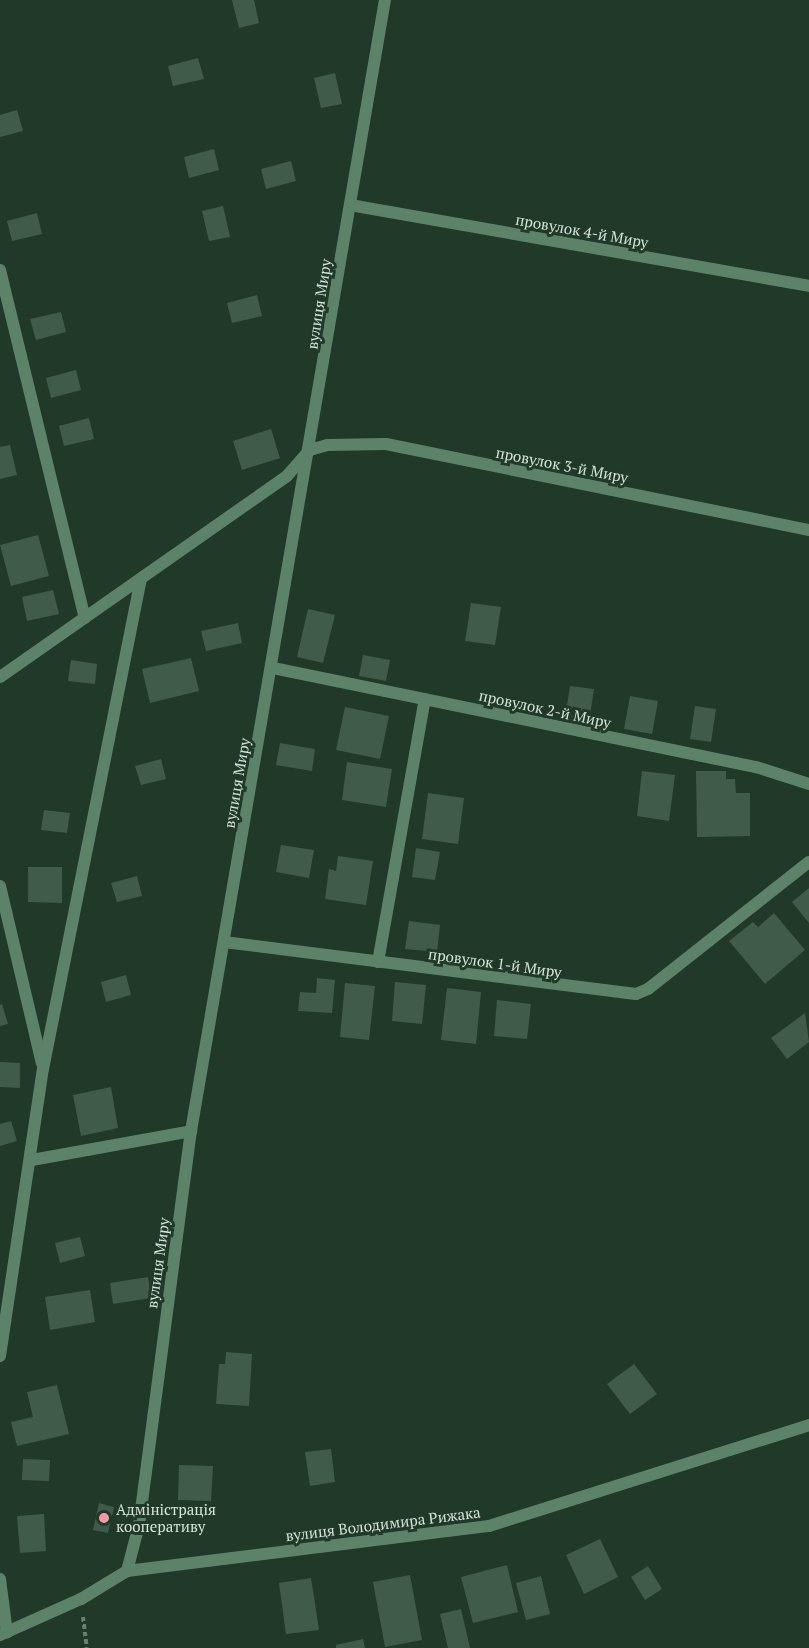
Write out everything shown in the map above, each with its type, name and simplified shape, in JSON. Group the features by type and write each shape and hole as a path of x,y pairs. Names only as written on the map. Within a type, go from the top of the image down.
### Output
{"street":[{"name":"вулиця Миру","path":"127,1571 139,1525 191,1131 273,668 385,0"},
{"name":"провулок 4-й Миру","path":"350,205 809,286"},
{"path":"0,270 85,618"},
{"name":"провулок 3-й Миру","path":"310,450 345,441 386,444 809,530"},
{"path":"0,677 287,476 310,450"},
{"path":"0,1356 1,1335 32,1160 43,1069 141,579"},
{"name":"провулок 2-й Миру","path":"273,668 756,767 809,784"},
{"path":"378,962 425,699"},
{"name":"провулок 1-й Миру","path":"224,942 636,994 738,919 809,862"},
{"path":"0,886 43,1069"},
{"path":"32,1160 191,1131"},
{"name":"вулиця Володимира Рижака","path":"127,1571 489,1526 809,1425"},
{"path":"0,1579 3,1634 81,1599 127,1571"}],"path":[{"path":"81,1599 87,1648"}],"building":[{"path":"232,0 254,0 259,23 239,28"},
{"path":"198,58 204,79 173,86 168,66"},
{"path":"335,73 342,104 321,108 314,78"},
{"path":"17,110 23,131 0,137 0,115"},
{"path":"214,149 219,170 189,178 184,157"},
{"path":"291,161 296,181 266,189 261,169"},
{"path":"223,206 230,237 209,241 202,211"},
{"path":"37,213 42,234 12,241 7,221"},
{"path":"257,295 262,316 232,323 227,303"},
{"path":"61,312 66,332 36,340 30,319"},
{"path":"76,370 81,390 51,398 46,378"},
{"path":"89,418 94,439 64,446 59,426"},
{"path":"271,429 280,458 242,470 233,441"},
{"path":"10,445 17,475 0,479 0,447"},
{"path":"38,535 49,576 11,586 0,545"},
{"path":"53,590 59,614 27,621 22,597"},
{"path":"471,603 501,607 495,645 465,641"},
{"path":"308,609 335,615 323,663 297,657"},
{"path":"238,623 242,643 206,651 201,631"},
{"path":"363,655 390,660 386,681 359,676"},
{"path":"191,658 199,691 150,703 142,669"},
{"path":"71,660 97,664 95,684 68,681"},
{"path":"570,686 594,689 589,721 565,718"},
{"path":"630,696 658,701 652,734 624,729"},
{"path":"695,706 716,709 711,742 690,739"},
{"path":"345,707 389,716 380,759 336,750"},
{"path":"280,743 315,749 312,771 276,765"},
{"path":"161,759 166,779 141,785 135,766"},
{"path":"347,762 392,769 386,807 342,800"},
{"path":"642,771 675,775 669,821 637,816"},
{"path":"696,771 726,771 726,779 735,779 736,793 750,793 750,836 697,837"},
{"path":"428,793 464,798 458,844 422,839"},
{"path":"44,810 70,813 67,833 41,830"},
{"path":"281,845 314,850 309,878 276,872"},
{"path":"416,848 440,852 435,880 412,877"},
{"path":"338,856 373,861 366,905 325,899 329,869 336,871"},
{"path":"28,867 62,867 62,903 28,902"},
{"path":"137,876 142,896 117,902 111,883"},
{"path":"809,888 809,923 792,902"},
{"path":"774,913 805,950 765,984 729,941 753,922 758,927"},
{"path":"409,921 440,925 437,952 405,949"},
{"path":"126,975 131,995 106,1002 101,982"},
{"path":"317,978 335,980 332,1013 298,1011 300,992 316,993"},
{"path":"395,982 426,985 422,1024 392,1021"},
{"path":"345,983 375,986 369,1040 340,1037"},
{"path":"447,988 481,992 476,1044 441,1040"},
{"path":"497,1000 531,1004 527,1039 494,1036"},
{"path":"2,1004 8,1024 0,1026 0,1005"},
{"path":"805,1013 809,1042 787,1059 771,1038"},
{"path":"0,1062 20,1063 20,1088 0,1087"},
{"path":"111,1087 118,1128 81,1136 73,1095"},
{"path":"11,1121 17,1141 0,1146 0,1124"},
{"path":"80,1237 85,1256 60,1263 55,1243"},
{"path":"148,1277 151,1298 113,1304 110,1283"},
{"path":"90,1290 95,1322 50,1330 45,1297"},
{"path":"226,1352 252,1354 249,1406 216,1404 219,1364 225,1364"},
{"path":"634,1364 657,1394 630,1414 607,1384"},
{"path":"57,1385 69,1434 17,1446 11,1422 33,1417 27,1392"},
{"path":"331,1449 335,1482 310,1486 305,1452"},
{"path":"23,1459 50,1460 49,1481 22,1480"},
{"path":"179,1465 213,1466 211,1501 178,1500"},
{"name":"Адміністрація кооперативу","path":"99,1503 114,1507 108,1533 93,1530"},
{"path":"44,1514 46,1551 20,1553 17,1516"},
{"path":"600,1539 618,1577 584,1594 566,1555"},
{"path":"507,1565 518,1612 473,1623 461,1577"},
{"path":"648,1566 662,1589 645,1600 631,1577"},
{"path":"410,1575 422,1640 385,1647 373,1582"},
{"path":"541,1576 550,1614 526,1620 516,1583"},
{"path":"311,1578 319,1630 286,1634 279,1583"},
{"path":"461,1609 470,1648 448,1648 440,1614"},
{"path":"363,1639 365,1648 336,1648 336,1645"}],"place":[{"name":"Адміністрація кооперативу","path":"104,1518"}]}
